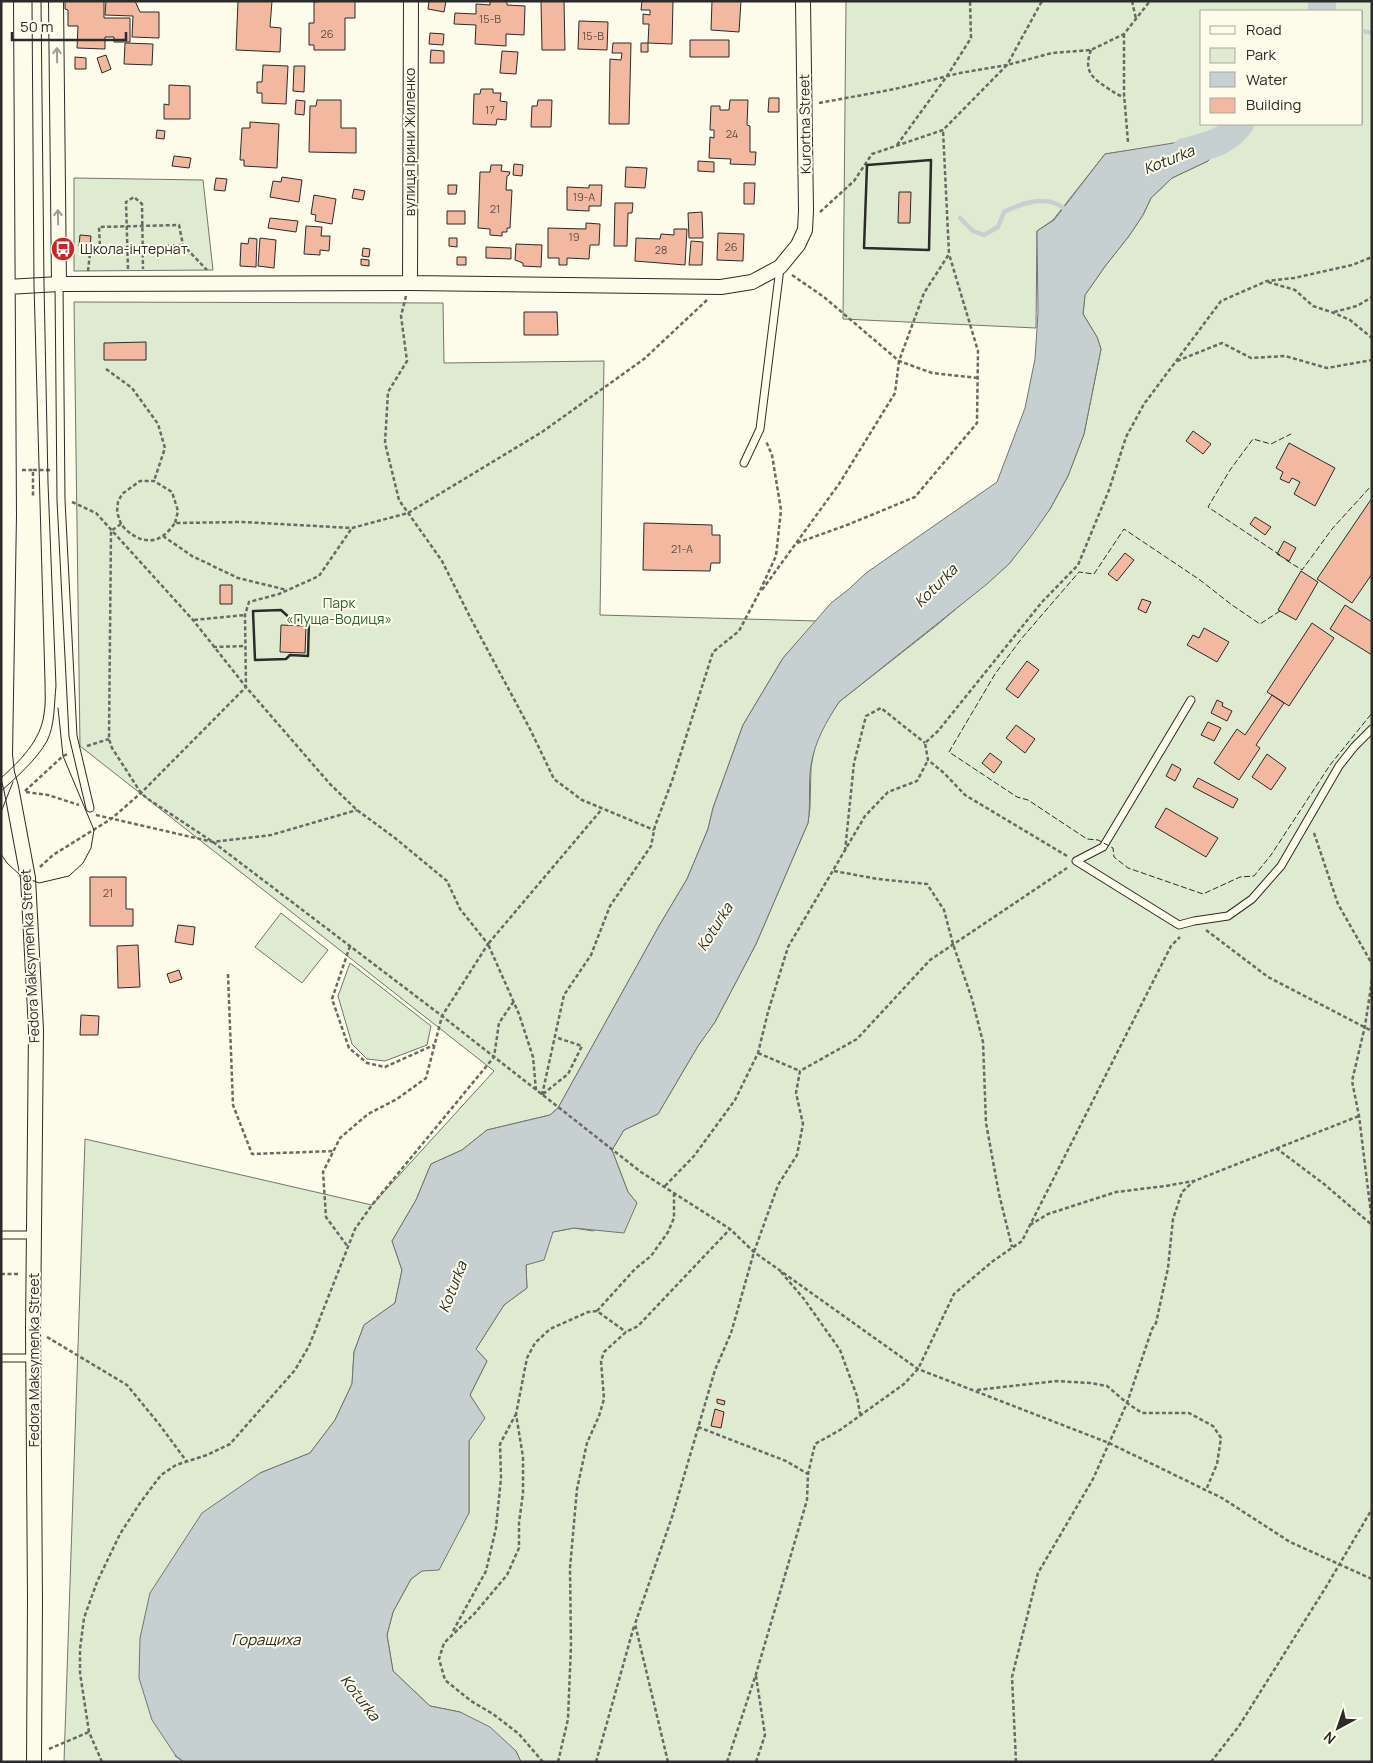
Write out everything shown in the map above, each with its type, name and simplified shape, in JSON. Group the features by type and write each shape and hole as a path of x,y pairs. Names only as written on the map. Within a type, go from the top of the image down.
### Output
{"street":[{"name":"Fedora Maksymenka Street","path":"6,1 9,515 3,758 7,773 18,791 28,878 36,1030 33,1274 34,1759"},
{"path":"56,1 59,284"},
{"name":"вулиця Ірини Жиленко","path":"410,283 411,1"},
{"name":"Kurortna Street","path":"780,267 798,245 805,230 803,1"},
{"path":"7,287 128,283 410,283 721,288 752,282 780,267"}],"lane":[{"path":"744,462 760,429 780,267"},
{"path":"59,284 61,500 73,736 90,808"},
{"path":"1076,861 1103,847 1191,700"},
{"path":"1076,861 1179,926 1194,921 1228,916 1252,899 1281,866 1340,766 1354,747 1372,729"},
{"path":"1,1235 34,1236"},
{"path":"1,1358 33,1358"}],"path":[{"path":"896,146 947,76 971,38 970,1"},
{"path":"805,230 822,210 854,181 872,154 943,130 1007,64 1042,1"},
{"path":"1132,1 1136,19"},
{"path":"805,106 896,89 1052,53 1090,50 1124,34 1150,1"},
{"path":"1124,34 1124,97 1128,142"},
{"path":"1090,50 1087,64 1093,77 1098,83 1124,97"},
{"path":"796,544 915,497 977,423 978,351 949,254 943,130"},
{"path":"128,283 126,202 134,197 142,204 144,283"},
{"path":"100,248 99,227 179,225 183,245 209,273"},
{"path":"88,272 90,253 100,248 183,245"},
{"path":"758,595 840,484 895,393 899,361 924,293 949,254"},
{"path":"925,744 938,731 1042,602 1078,565 1109,490 1126,437 1144,404 1221,301 1267,282 1352,265 1372,257"},
{"path":"780,267 824,297 899,361 932,373 978,378"},
{"path":"1267,282 1295,290 1313,306 1350,320 1372,338"},
{"path":"410,283 401,316 407,360 388,392 385,442 399,500 442,562 530,729 554,779 582,800 654,830"},
{"path":"175,523 243,522 352,528 408,513 542,432 629,370 644,359 721,288"},
{"path":"1334,313 1357,306 1372,297"},
{"path":"1175,362 1222,343 1251,358 1285,356 1328,368 1372,360"},
{"path":"106,369 132,388 158,424 164,448 154,481"},
{"path":"542,1095 564,995 591,954 610,906 650,846 713,652 739,630 776,556 781,510 772,454 760,429"},
{"path":"140,481 154,481 172,492 178,511 175,523 163,536 150,540 137,539 128,533 121,524 117,512 118,502 122,494 140,481"},
{"path":"61,500 68,500 96,513 193,620 246,687 330,784 357,810 395,838 447,881 460,909 488,944 514,1001 533,1057 536,1090"},
{"path":"111,531 121,524"},
{"path":"28,878 53,855 112,819 142,793 246,687 244,614 249,602 289,590 319,576 352,528"},
{"path":"111,531 109,739 112,748 148,799 213,842 442,1016 641,1172 730,1229 754,1252 918,1369 1109,1443 1222,1498 1290,1542 1372,1580"},
{"path":"163,536 192,556 238,578 289,590"},
{"path":"193,620 244,614"},
{"path":"213,647 245,646"},
{"path":"665,1187 694,1156 735,1100 758,1053 788,946 834,871 845,852 865,816 888,792 917,781 928,760 925,744 882,708 866,716 854,763 845,852"},
{"path":"18,791 63,756 109,739"},
{"path":"596,1762 635,1624 672,1517 715,1370 731,1333 754,1252 778,1185 797,1155 803,1124 796,1093 800,1071 856,1039 930,960 1042,886 1076,861 965,795 944,773 928,760"},
{"path":"18,791 48,795 90,808 96,816 213,842 271,836 357,810"},
{"path":"348,1247 326,1217 323,1172 340,1138 368,1114 396,1099 426,1078 442,1016 488,944 603,809"},
{"path":"1308,818 1338,904 1372,964"},
{"path":"834,871 878,879 927,884 944,910 953,944 972,998 983,1042 986,1123 999,1194 1013,1247"},
{"path":"727,1762 756,1674 807,1500 808,1474 815,1444 840,1430 904,1384 918,1369 954,1294 993,1261 1022,1241 1171,946 1194,921 1268,977 1372,1031"},
{"path":"350,946 332,999 349,1048 366,1063 385,1067 434,1045"},
{"path":"228,974 233,1105 252,1154 334,1151"},
{"path":"1372,980 1365,1026 1352,1081 1359,1116 1372,1224"},
{"path":"102,1762 89,1732 80,1673 80,1649 84,1618 97,1582 120,1534 161,1475 176,1465 207,1455 230,1444 295,1370 309,1346 355,1229 372,1205 494,1057 499,1023 514,1001"},
{"path":"542,1095 568,1074 582,1046 555,1037"},
{"path":"758,1053 800,1071"},
{"path":"1029,1226 1048,1214 1116,1192 1166,1186 1194,1180 1359,1116"},
{"path":"1276,1148 1324,1184 1372,1224"},
{"path":"1016,1762 1012,1677 1038,1573 1093,1478 1127,1403 1152,1329 1156,1323 1168,1268 1173,1219 1182,1192 1194,1180"},
{"path":"452,1635 486,1571 496,1528 501,1478 500,1444 516,1414 527,1358 535,1343 550,1329 588,1312 597,1311 635,1269 651,1256 668,1232 674,1218 674,1192"},
{"path":"558,1762 568,1719 571,1645 570,1568 577,1489 587,1443 604,1399 601,1361 604,1352 626,1332 638,1326 730,1229"},
{"path":"779,1269 840,1350 857,1396 860,1415"},
{"path":"1,1274 33,1274"},
{"path":"597,1311 626,1332"},
{"path":"33,1329 67,1347 127,1385 187,1462"},
{"path":"975,1390 1056,1381 1090,1382 1107,1386 1142,1413 1189,1413 1213,1426 1221,1438 1217,1464 1206,1490"},
{"path":"516,1414 523,1457 523,1493 518,1548 507,1575 476,1613 444,1642 439,1658 445,1680 471,1701 493,1714 519,1734 543,1762"},
{"path":"698,1427 786,1461 808,1474"},
{"path":"1211,1762 1238,1726 1372,1509"},
{"path":"635,1624 668,1762"},
{"path":"756,1674 766,1735 756,1762"},
{"path":"34,1759 89,1732"}],"green space":[{"path":"846,1 1372,1 1372,1762 521,1762 516,1751 460,1712 430,1706 393,1671 387,1635 393,1612 411,1579 422,1571 469,1513 469,1440 484,1418 470,1395 487,1361 476,1349 504,1305 527,1288 526,1265 553,1232 574,1228 593,1231 637,1203 628,1192 612,1150 624,1130 658,1114 698,1046 715,1022 756,944 808,823 811,767 815,745 823,726 839,702 937,625 1009,564 1050,509 1068,476 1084,434 1101,349 1097,337 1083,314 1085,295 1129,236 1143,215 1151,198 1172,178 1208,161 1220,141 1211,138 1105,154 1053,220 1037,231 1036,328 843,319"},
{"path":"74,178 203,180 213,270 74,271"},
{"name":"Парк «Пуща-Водиця»","path":"74,302 443,303 444,363 604,361 600,615 817,621 783,658 743,725 713,808 708,829 687,879 558,1108 550,1115 487,1130 462,1150 431,1164 416,1200 392,1241 402,1270 395,1303 364,1325 354,1352 352,1384 335,1420 310,1453 260,1473 175,1756 184,1762 64,1762 85,1139 372,1205 494,1071 80,746"},
{"path":"281,913 328,950 302,983 255,947"},
{"path":"350,963 431,1026 427,1045 385,1061 367,1059 352,1044 338,996"}],"water":[{"name":"Горащиха","path":"1211,137 1221,141 1208,161 1172,178 1151,198 1143,215 1129,236 1085,295 1083,314 1097,337 1101,349 1084,434 1068,476 1050,509 1009,564 987,584 839,702 825,724 815,748 811,765 808,823 756,944 715,1022 698,1046 658,1114 624,1130 612,1150 628,1192 637,1203 624,1233 574,1228 553,1232 544,1260 526,1265 527,1288 504,1305 476,1349 487,1361 470,1395 485,1418 469,1441 469,1513 439,1570 422,1571 411,1579 393,1612 387,1635 393,1671 430,1706 460,1712 490,1727 516,1751 521,1762 184,1762 176,1756 152,1720 139,1678 140,1638 150,1593 202,1513 260,1473 310,1453 335,1420 352,1384 354,1352 364,1325 395,1303 402,1270 392,1241 416,1200 431,1164 462,1150 487,1130 550,1115 558,1108 687,879 708,829 713,808 743,725 783,658 831,603 866,573 997,482 1025,408 1035,359 1038,313 1037,231 1054,220 1105,154"}],"building":[{"path":"65,1 104,1 104,18 130,18 130,42 114,42 114,37 105,37 105,49 77,48 78,26 68,26 68,10 65,9"},
{"path":"106,1 135,1 140,12 159,12 159,38 132,37 133,16 105,15"},
{"path":"238,1 272,1 270,27 281,28 280,52 236,50"},
{"path":"355,1 355,18 345,18 345,50 314,50 314,45 309,45 309,23 314,23 314,2"},
{"path":"429,1 446,1 444,12 428,9"},
{"path":"490,1 507,1 507,5 525,6 524,35 506,34 506,46 475,44 476,25 454,24 455,13 476,14 476,4 490,5"},
{"path":"541,1 564,1 565,50 542,50"},
{"path":"642,1 673,1 672,44 648,43 649,24 643,24 643,14 650,15 650,10 641,10"},
{"path":"712,1 741,1 739,32 711,30"},
{"path":"579,21 608,22 607,50 578,49"},
{"path":"430,33 444,34 443,45 429,44"},
{"path":"690,40 729,40 729,57 690,57"},
{"path":"125,43 153,44 152,65 124,64"},
{"path":"613,43 631,43 629,124 609,124 610,59 621,60 622,53 612,53"},
{"path":"641,43 648,43 648,52 641,52"},
{"path":"431,50 444,51 444,63 430,63"},
{"path":"502,51 518,52 516,74 500,73"},
{"path":"106,55 111,69 102,73 97,58"},
{"path":"75,57 86,58 86,69 75,69"},
{"path":"263,65 288,66 286,104 262,103 262,93 257,93 257,82 262,82"},
{"path":"294,66 305,66 304,92 293,91"},
{"path":"169,85 190,86 190,119 164,119 164,104 169,105"},
{"path":"481,89 493,89 493,93 501,93 500,101 507,102 506,120 497,119 496,125 473,124 474,94 480,94"},
{"path":"769,98 779,98 779,112 768,112"},
{"path":"296,100 305,101 304,115 295,114"},
{"path":"317,100 341,100 341,128 356,128 356,153 309,152 310,106 316,106"},
{"path":"538,100 552,100 551,127 531,127 532,106 537,106"},
{"path":"730,100 748,100 747,125 750,126 750,152 756,152 755,165 730,164 731,159 709,158 710,137 714,138 714,130 710,130 711,106 720,106 720,110 729,110"},
{"path":"250,122 279,124 277,168 244,166 244,160 240,160 242,128 250,128"},
{"path":"157,130 165,131 164,139 156,138"},
{"path":"174,156 191,158 189,168 172,166"},
{"path":"698,161 714,162 714,172 698,171"},
{"path":"514,164 523,165 522,176 513,175"},
{"path":"491,165 502,165 501,171 510,172 507,176 506,190 512,190 510,228 507,228 507,232 502,232 502,236 490,235 490,229 478,228 480,172 490,172"},
{"path":"626,167 647,168 645,188 625,187"},
{"path":"282,177 302,180 299,202 270,197 273,181 281,182"},
{"path":"216,178 227,179 225,191 214,190"},
{"path":"744,183 755,183 754,204 744,204"},
{"path":"448,185 457,185 456,194 448,194"},
{"path":"589,185 602,185 601,206 589,206 589,211 567,210 567,187 589,188"},
{"path":"354,189 365,191 363,200 352,198"},
{"path":"899,192 911,192 910,223 898,223"},
{"path":"314,195 336,199 332,224 315,221 316,215 311,214"},
{"path":"615,203 633,203 632,213 628,213 627,246 614,246"},
{"path":"447,211 465,211 465,224 447,224"},
{"path":"702,212 703,238 689,238 688,213"},
{"path":"270,218 298,221 296,232 268,228"},
{"path":"586,223 600,224 599,245 590,245 589,259 567,258 567,265 559,265 559,258 548,258 548,228 586,229"},
{"path":"306,226 322,227 321,236 330,236 329,251 320,250 320,255 304,254"},
{"path":"674,229 687,229 685,265 635,261 636,238 660,239 661,234 674,235"},
{"path":"718,233 744,234 743,261 717,260"},
{"path":"80,235 91,236 90,247 79,246"},
{"path":"249,238 257,239 256,267 240,266 241,243 248,244"},
{"path":"260,238 276,240 274,268 258,266"},
{"path":"449,238 457,238 457,247 449,246"},
{"path":"691,241 703,242 702,265 689,265"},
{"path":"516,244 542,245 541,267 523,266 523,263 515,260"},
{"path":"486,247 511,248 511,259 486,258"},
{"path":"363,248 370,249 369,257 362,256"},
{"path":"457,257 466,257 466,265 457,265"},
{"path":"361,259 369,260 369,266 361,265"},
{"path":"524,312 557,312 558,335 524,335"},
{"path":"146,342 146,360 104,360 104,343"},
{"path":"1193,431 1211,444 1203,454 1186,441"},
{"path":"1289,443 1335,468 1315,506 1294,494 1300,482 1292,478 1289,483 1280,479 1283,472 1276,468"},
{"path":"1372,498 1372,574 1352,603 1317,579"},
{"path":"1255,517 1271,527 1265,535 1250,524"},
{"path":"644,523 712,525 712,535 720,535 720,563 711,563 710,571 643,570"},
{"path":"1284,541 1296,548 1289,561 1277,554"},
{"path":"1125,553 1134,560 1117,581 1108,574"},
{"path":"1301,571 1318,582 1296,620 1278,610"},
{"path":"220,585 232,585 232,604 220,604"},
{"path":"1142,599 1151,602 1146,613 1138,609"},
{"path":"1345,605 1372,622 1372,655 1330,629"},
{"path":"1312,623 1334,638 1289,706 1267,692"},
{"path":"281,625 306,626 305,653 280,652"},
{"path":"1204,628 1229,642 1217,662 1187,645 1193,635 1199,638"},
{"path":"1027,661 1039,670 1018,698 1006,689"},
{"path":"1272,695 1284,703 1256,745 1260,748 1239,780 1214,763 1237,729 1245,735"},
{"path":"1217,700 1223,703 1222,706 1232,711 1227,721 1211,713"},
{"path":"1208,722 1221,728 1214,741 1201,735"},
{"path":"1016,725 1035,739 1025,753 1006,738"},
{"path":"990,753 1002,762 994,773 982,763"},
{"path":"1267,754 1286,768 1271,790 1252,777"},
{"path":"1172,764 1181,769 1175,781 1166,776"},
{"path":"1198,778 1238,799 1233,808 1193,787"},
{"path":"1166,808 1218,838 1206,857 1155,827"},
{"path":"90,877 126,877 126,909 133,909 133,926 90,926"},
{"path":"178,925 195,927 193,945 175,942"},
{"path":"138,945 140,987 118,988 117,946"},
{"path":"179,970 182,979 170,983 167,974"},
{"path":"81,1015 99,1016 98,1035 80,1035"},
{"path":"717,1399 725,1401 724,1405 717,1403"},
{"path":"715,1409 724,1412 721,1428 711,1426"}],"waterway":[{"name":"Koturka","path":"1322,1 1322,10"},
{"path":"1363,31 1372,33"},
{"name":"Koturka","path":"1185,152 1222,140 1239,125"},
{"path":"960,218 973,231 984,235 998,227 1004,212 1027,203 1052,202 1066,210"}],"tram line":[{"path":"1,778 22,757 34,741 39,733 45,710 34,285 32,1"},
{"path":"1,791 32,761 47,741 53,721 56,686 48,483 41,1"},
{"path":"1,854 7,863 20,875 39,883 69,876 83,863 91,848 94,830 63,756 58,708"},
{"path":"1,812 13,782"}],"fence":[{"path":"1280,555 1208,507 1230,470 1253,439 1271,444 1291,434"},
{"path":"1286,560 1302,570 1332,529 1372,485"},
{"path":"1280,611 1260,624 1200,580 1124,529 1094,574 1079,572 1022,638 995,674 949,752 1017,797 1028,800 1087,839 1098,840 1113,848 1114,857 1128,868 1203,894 1240,877 1254,876 1271,855 1330,765 1372,713"}],"wall":[{"path":"931,160 929,250 864,248 867,165 931,160"},
{"path":"281,610 292,620 309,620 308,656 290,655 286,659 255,660 253,611 281,610"}],"place":[{"name":"Школа-інтернат","path":"63,249"}]}
